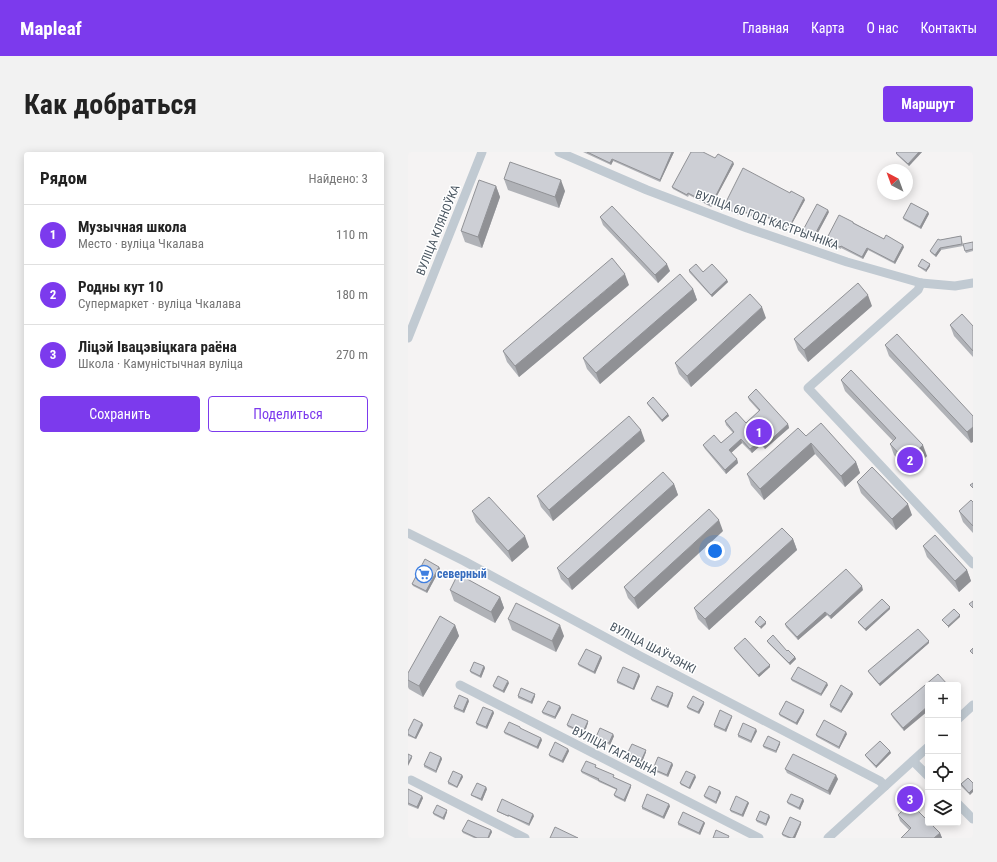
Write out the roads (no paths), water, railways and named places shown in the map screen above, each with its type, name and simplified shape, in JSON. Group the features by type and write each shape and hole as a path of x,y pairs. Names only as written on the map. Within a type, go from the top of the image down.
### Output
{"street":[{"name":"ВУЛІЦА КЛЯНОЎКА","path":"408,338 482,152"},
{"name":"ВУЛІЦА 60 ГОД КАСТРЫЧНІКА","path":"559,152 647,190 747,228 847,262 921,283 955,286 973,283"},
{"path":"921,283 918,290 808,388 973,564"},
{"name":"ВУЛІЦА ШАЎЧЭНКІ","path":"408,533 528,594 640,656 880,781 885,786"},
{"name":"ВУЛІЦА ГАГАРЫНА","path":"460,685 759,838"},
{"path":"959,718 973,705"},
{"path":"828,838 925,750"},
{"path":"913,761 925,773"},
{"path":"411,780 525,838"},
{"path":"961,807 973,819"}],"place":[{"name":"Музычная школа","path":"759,432"},
{"name":"Родны кут 10","path":"910,460"},
{"name":"северный","path":"424,574"},
{"name":"Ліцэй Івацэвіцкага раёна","path":"910,799"}]}
